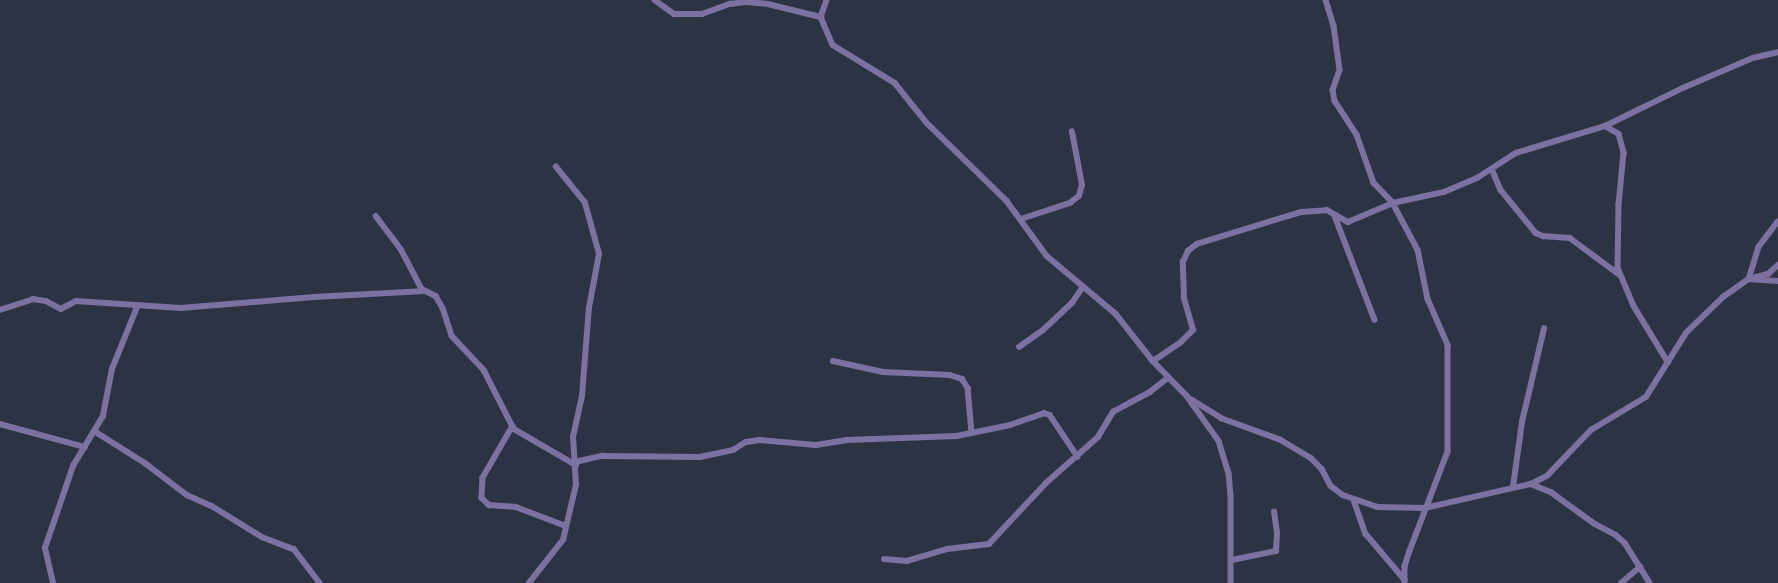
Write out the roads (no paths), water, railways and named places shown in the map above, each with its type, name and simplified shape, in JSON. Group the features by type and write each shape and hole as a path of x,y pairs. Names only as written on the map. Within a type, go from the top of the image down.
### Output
{"street":[{"path":"655,0 674,14 702,14 730,4 746,2 768,4 821,17"},
{"path":"827,0 821,17 833,45 895,83 927,123 998,192 1021,219 1047,256 1082,288 1116,314 1168,378 1187,396 1221,418 1267,433 1306,454 1322,469 1331,486 1354,500 1383,508 1425,508 1531,484 1547,476 1591,430 1646,397 1686,333 1706,312 1749,279 1765,275 1778,265"},
{"path":"1326,0 1334,26 1340,70 1333,90 1335,101 1357,135 1374,183 1393,203 1418,250 1428,299 1448,345 1449,446 1405,566 1405,581"},
{"path":"1153,360 1181,342 1193,330 1184,298 1183,262 1191,247 1301,212 1324,210 1348,222 1393,203 1444,192 1477,178 1516,153 1605,126 1683,88 1753,58 1778,52"},
{"path":"1605,126 1619,134 1624,153 1619,205 1618,264 1620,275 1634,306 1658,342 1668,362"},
{"path":"1021,219 1070,203 1079,196 1082,185 1072,132"},
{"path":"529,583 560,544 577,481 573,437 582,396 589,308 599,254 585,203 556,167"},
{"path":"1492,168 1501,190 1536,233 1543,236 1570,238 1620,275"},
{"path":"376,216 401,249 425,291"},
{"path":"1334,216 1375,320"},
{"path":"1749,279 1759,247 1778,222"},
{"path":"1749,279 1778,281"},
{"path":"1019,347 1049,325 1072,303 1082,288"},
{"path":"0,310 33,299 46,300 61,309 76,301 137,307 193,308 314,297 425,291 436,296 443,308 452,336 484,370 513,426 523,436 576,463 602,456 638,459 700,457 732,450 750,441 816,445 846,440 972,433 1010,425 1045,413 1050,415 1078,456"},
{"path":"53,583 45,548 73,466 96,432 103,416 112,369 137,307"},
{"path":"1513,487 1521,428 1544,329"},
{"path":"833,361 883,372 950,375 962,379 968,388 972,433"},
{"path":"884,559 907,561 947,549 989,544 1046,483 1100,435 1112,412 1150,392 1168,378"},
{"path":"1187,396 1219,441 1224,455 1231,494 1231,583"},
{"path":"0,424 85,447"},
{"path":"513,426 482,478 482,498 489,504 516,507 566,526"},
{"path":"96,432 145,463 187,495 212,506 262,537 294,549 320,583"},
{"path":"1531,484 1551,492 1595,524 1616,535 1625,543 1650,583"},
{"path":"1354,500 1366,534 1405,581"},
{"path":"1232,560 1275,552 1277,533 1274,512"},
{"path":"1621,583 1640,567"}]}
